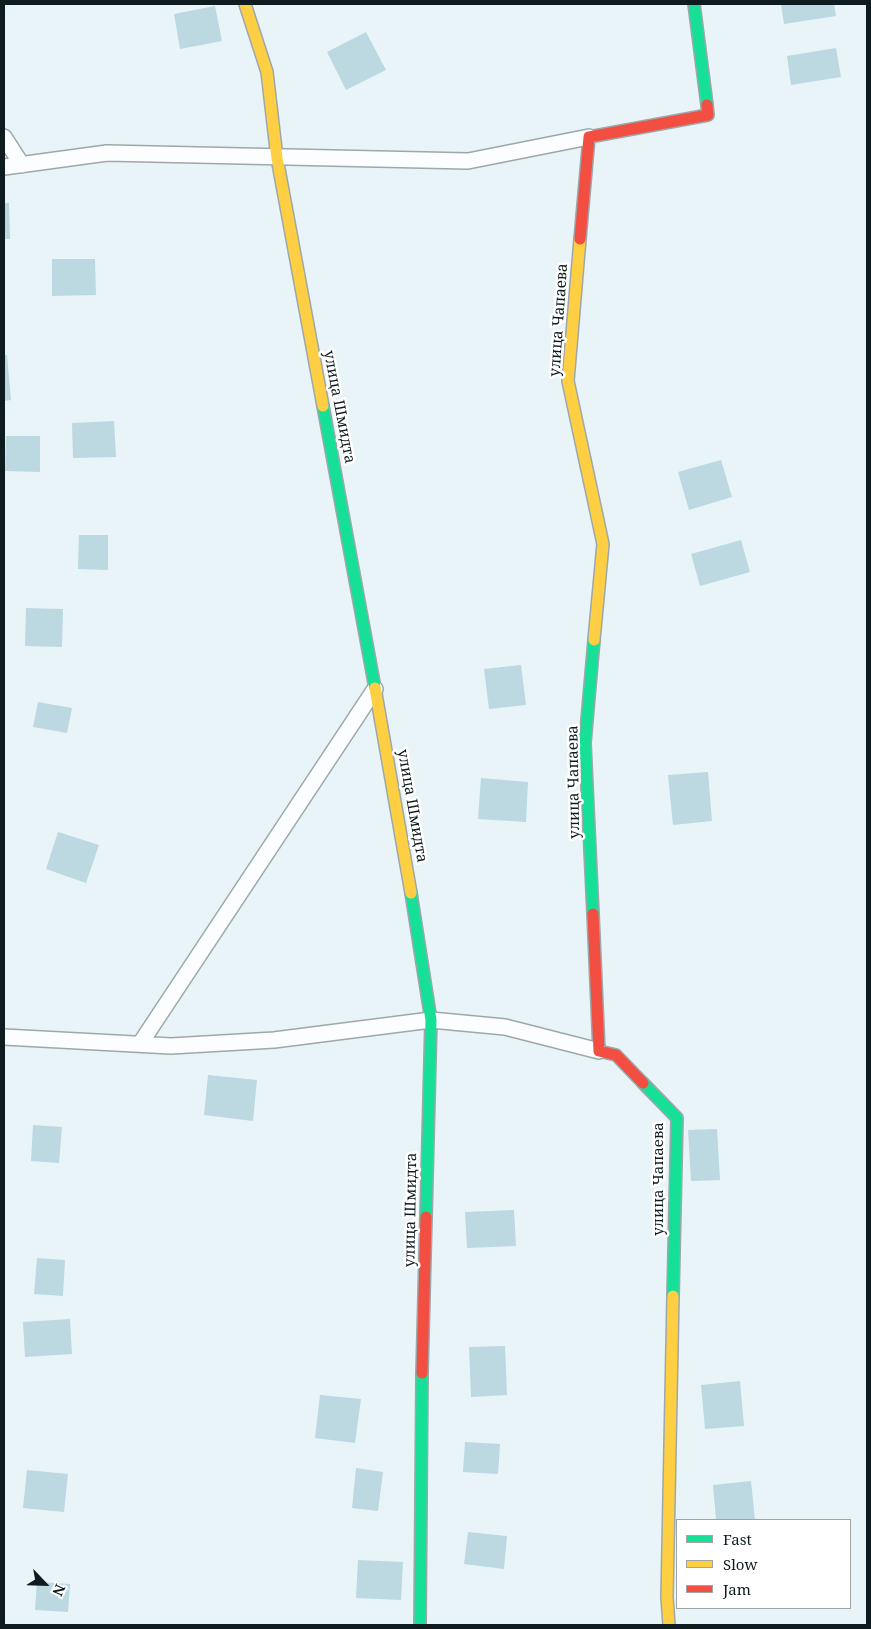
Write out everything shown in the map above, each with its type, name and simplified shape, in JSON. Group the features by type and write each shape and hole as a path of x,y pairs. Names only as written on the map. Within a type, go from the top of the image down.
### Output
{"street":[{"name":"улица Шмидта","path":"245,4 267,72 277,158 402,832 430,1020 421,1390 420,1625"},
{"path":"589,137 708,114 694,4"},
{"name":"улица Чапаева","path":"589,137 568,381 602,544 585,743 599,1051 616,1055 677,1118 667,1587 669,1625"}],"lane":[{"path":"4,137 22,165"},
{"path":"4,168 108,153 468,161 589,137"},
{"path":"140,1044 376,687"},
{"path":"4,1037 171,1046 274,1040 430,1020 505,1027 599,1051"}],"building":[{"path":"781,4 834,4 836,16 784,24"},
{"path":"215,6 222,41 180,49 174,14"},
{"path":"366,32 386,70 346,90 327,52"},
{"path":"836,48 841,77 791,85 787,56"},
{"path":"4,203 9,203 10,239 4,239"},
{"path":"52,259 95,259 96,295 52,296"},
{"path":"4,355 7,355 11,400 4,401"},
{"path":"114,421 116,457 73,458 72,423"},
{"path":"6,436 40,436 40,472 5,471"},
{"path":"721,460 732,497 689,510 678,472"},
{"path":"79,535 108,535 108,570 78,569"},
{"path":"741,540 750,572 700,586 691,554"},
{"path":"26,608 63,609 62,647 25,646"},
{"path":"521,665 526,705 489,709 484,669"},
{"path":"38,702 72,708 67,733 33,727"},
{"path":"708,772 712,821 673,825 668,775"},
{"path":"481,778 528,782 526,822 478,819"},
{"path":"58,832 99,845 86,883 46,869"},
{"path":"208,1075 257,1080 253,1121 204,1115"},
{"path":"33,1125 62,1127 59,1163 31,1161"},
{"path":"717,1129 720,1180 691,1181 688,1130"},
{"path":"514,1210 516,1246 467,1248 465,1212"},
{"path":"37,1258 65,1260 63,1296 34,1294"},
{"path":"70,1319 72,1354 25,1357 23,1322"},
{"path":"505,1346 507,1395 471,1397 469,1347"},
{"path":"740,1381 744,1426 705,1429 701,1385"},
{"path":"320,1395 361,1399 355,1443 315,1438"},
{"path":"465,1442 500,1444 498,1474 463,1472"},
{"path":"356,1468 383,1472 378,1511 352,1508"},
{"path":"27,1470 68,1474 64,1512 23,1508"},
{"path":"751,1481 755,1519 716,1519 713,1485"},
{"path":"468,1532 507,1536 504,1569 464,1564"},
{"path":"358,1560 403,1562 401,1600 356,1598"},
{"path":"37,1582 70,1584 68,1612 35,1610"}],"traffic: fast":[{"path":"694,4 707,105"},
{"path":"323,406 375,688"},
{"path":"593,914 585,743 594,640"},
{"path":"411,893 431,1020 426,1217"},
{"path":"643,1083 677,1118 673,1296"},
{"path":"420,1625 422,1373"}],"traffic: slow":[{"path":"245,4 267,72 277,158 323,406"},
{"path":"580,239 568,381 603,544 594,640"},
{"path":"375,688 411,893"},
{"path":"669,1625 667,1597 673,1296"}],"traffic: jam":[{"path":"580,239 589,137 708,115 707,105"},
{"path":"593,914 599,1051 616,1055 643,1083"},
{"path":"422,1373 426,1217"}]}
